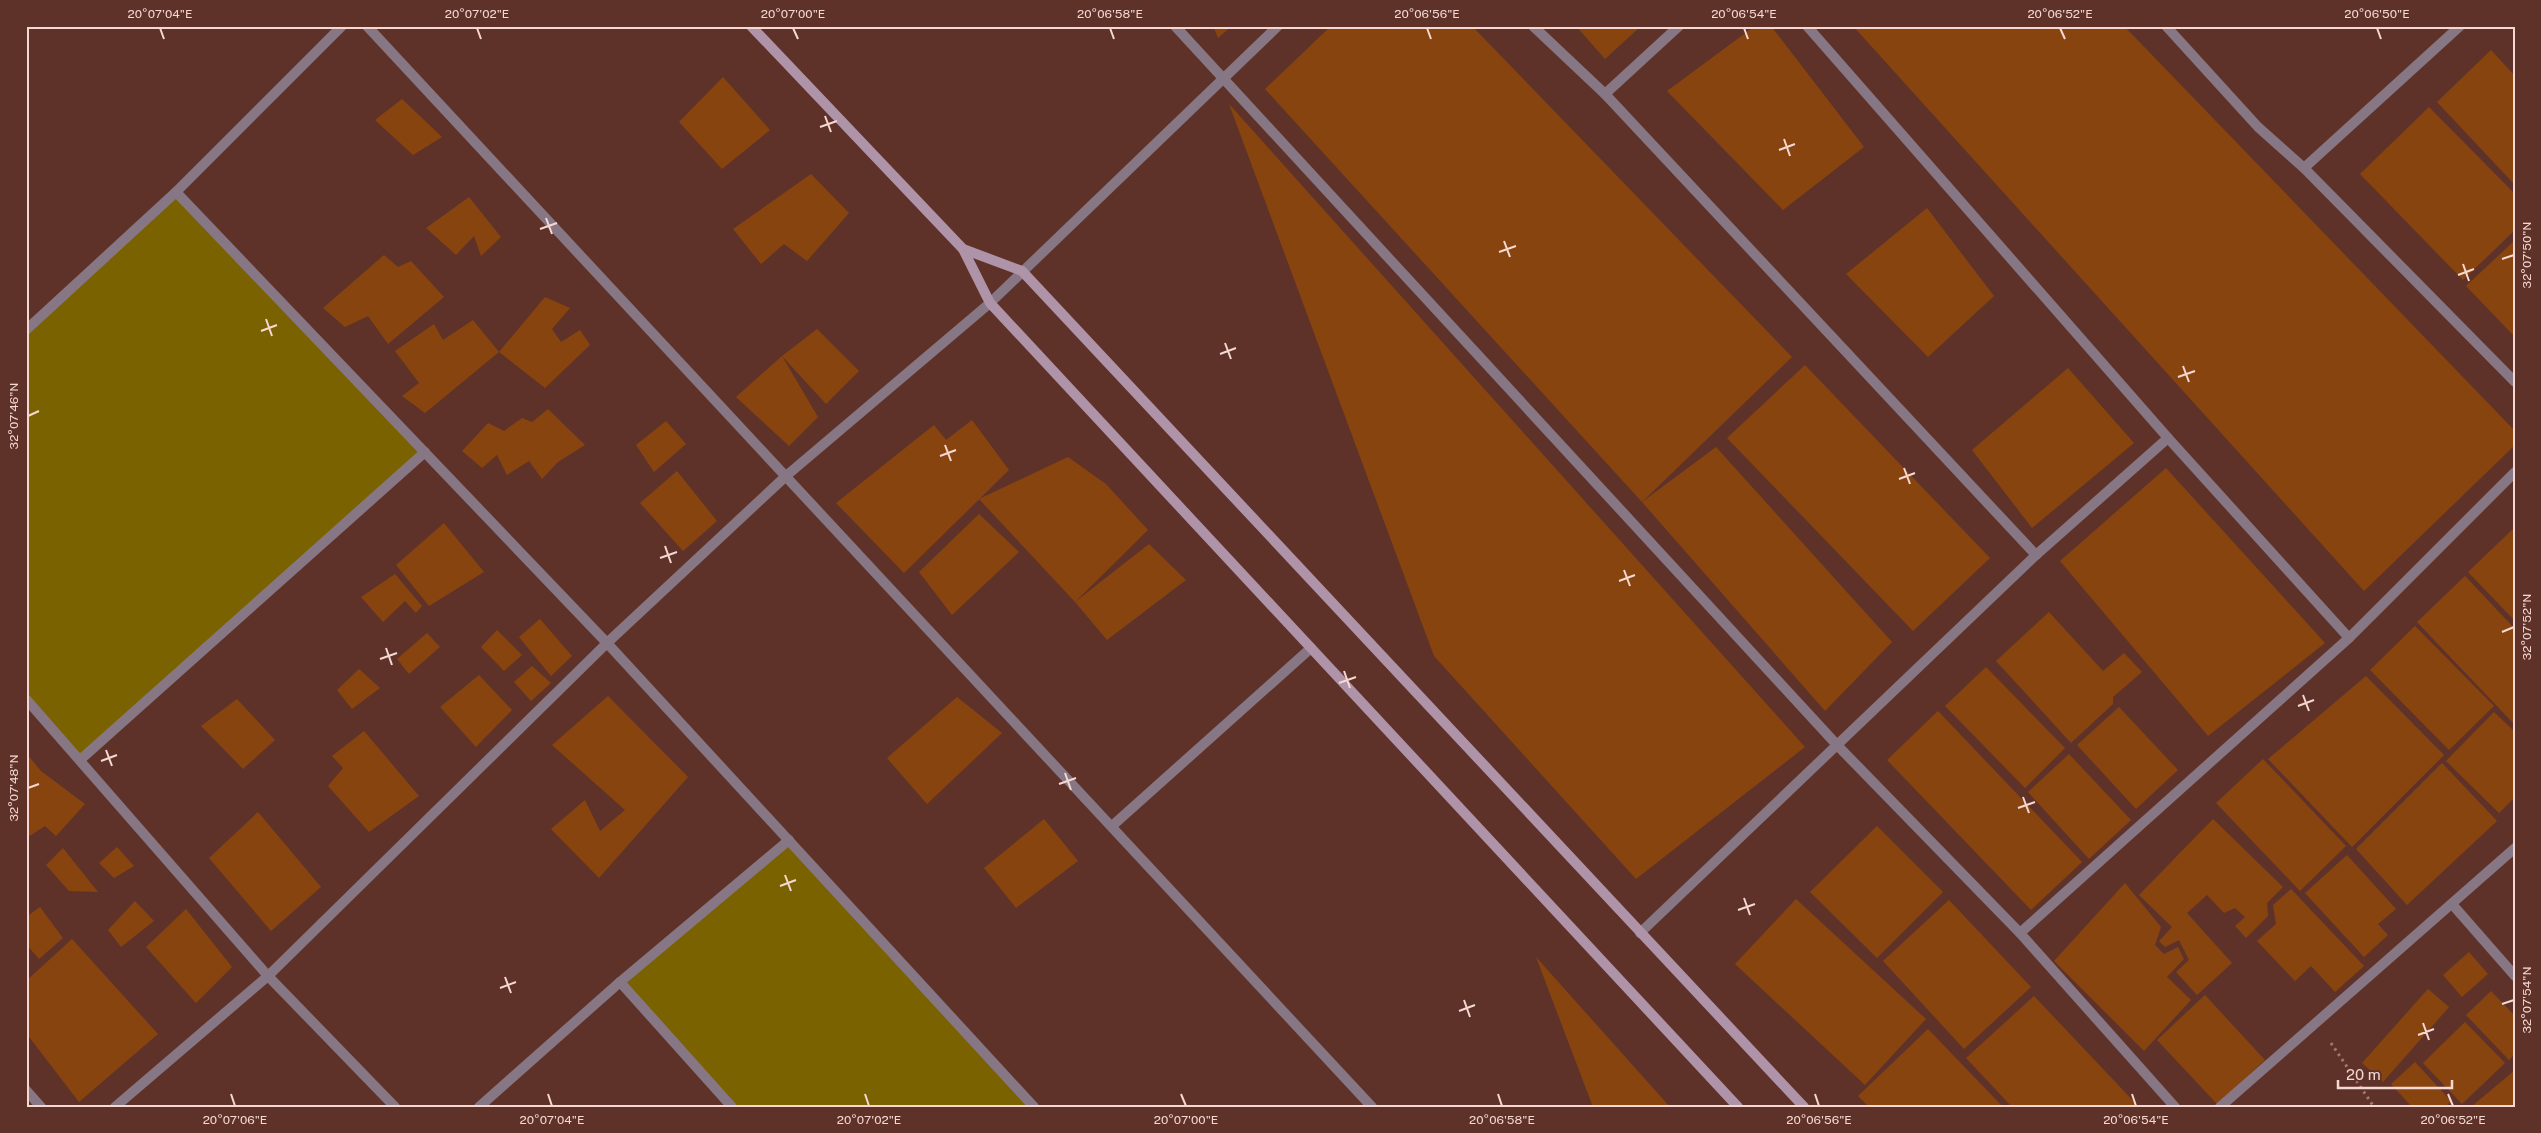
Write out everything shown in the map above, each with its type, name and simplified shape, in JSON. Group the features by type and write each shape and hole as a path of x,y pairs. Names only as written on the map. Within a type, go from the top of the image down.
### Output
{"street":[{"path":"26,330 176,192 342,26"},
{"path":"367,26 1372,1107"},
{"path":"751,26 963,249 990,303 1738,1107"},
{"path":"1175,26 1837,745 2020,933 2174,1107"},
{"path":"115,1107 268,976 607,643 786,476 990,303 1278,26"},
{"path":"1532,26 1605,94 2036,555"},
{"path":"1605,94 1679,26"},
{"path":"1807,26 2168,438 2349,638"},
{"path":"2166,26 2258,126 2304,168 2515,382"},
{"path":"2304,168 2460,26"},
{"path":"176,192 607,643 1034,1107"},
{"path":"963,249 1022,271 1804,1107"},
{"path":"1640,933 2036,555 2168,438"},
{"path":"80,760 425,452"},
{"path":"2020,933 2349,638 2515,472"},
{"path":"1112,826 1312,648"},
{"path":"26,698 268,976 395,1107"},
{"path":"479,1107 620,982 789,840"},
{"path":"2220,1107 2515,848"},
{"path":"2452,904 2515,976"},
{"path":"620,982 732,1107"},
{"path":"26,1090 41,1107"}],"path":[{"path":"2317,1023 2374,1107"}],"shaded area":[{"path":"176,192 424,452 80,760 26,698 26,329"},
{"path":"789,840 1034,1107 733,1107 621,982"}],"building":[{"path":"1213,26 1232,26 1218,38"},
{"path":"1331,26 1472,26 1792,357 1642,502 1265,89"},
{"path":"1576,26 1641,26 1605,59"},
{"path":"1755,26 1771,26 1864,147 1783,210 1667,91"},
{"path":"1853,26 2124,26 2515,431 2515,445 2364,591"},
{"path":"2491,50 2515,76 2515,185 2437,102"},
{"path":"723,77 770,130 722,169 679,122"},
{"path":"402,99 442,137 413,155 375,120"},
{"path":"1229,104 1805,747 1636,879 1434,656"},
{"path":"2429,107 2515,194 2515,230 2463,280 2360,174"},
{"path":"811,174 849,213 807,261 784,244 761,264 733,229"},
{"path":"469,197 501,237 481,256 474,236 456,255 426,228"},
{"path":"1927,208 1994,296 1928,357 1846,274"},
{"path":"2515,240 2515,337 2466,286"},
{"path":"384,255 398,267 411,261 444,297 388,344 368,316 345,327 323,308"},
{"path":"545,297 570,308 552,329 561,342 580,330 590,345 545,388 499,352"},
{"path":"473,320 499,352 425,413 402,396 419,383 395,351 434,324 443,340"},
{"path":"817,329 859,371 826,404 782,356"},
{"path":"782,356 818,417 789,446 736,397"},
{"path":"1805,365 1990,558 1913,631 1727,438"},
{"path":"2068,368 2134,443 2032,528 1972,450"},
{"path":"548,409 585,445 558,462 542,479 529,461 507,475 497,455 482,468 462,451 488,423 504,431 522,418 532,422"},
{"path":"972,420 1009,470 904,573 836,503 934,425 946,440"},
{"path":"666,421 686,444 654,472 636,445"},
{"path":"1716,447 1892,642 1825,711 1642,502"},
{"path":"1068,457 1106,484 1148,530 1075,602 979,499"},
{"path":"2166,468 2325,643 2208,736 2060,561"},
{"path":"677,471 717,521 683,551 640,503"},
{"path":"979,514 1019,552 952,615 919,572"},
{"path":"444,523 484,572 429,606 396,565"},
{"path":"2515,527 2515,621 2468,572"},
{"path":"1149,544 1186,580 1107,640 1075,602"},
{"path":"395,574 422,606 416,613 405,601 383,622 361,597"},
{"path":"2465,576 2515,629 2515,725 2417,622"},
{"path":"2049,612 2103,671 2124,653 2142,672 2113,697 2113,704 2071,743 1996,661"},
{"path":"540,619 572,656 551,676 519,637"},
{"path":"2415,626 2494,706 2449,750 2370,670"},
{"path":"497,630 522,655 504,671 481,647"},
{"path":"427,633 440,647 409,674 397,659"},
{"path":"532,666 551,683 531,701 514,682"},
{"path":"1986,667 2065,748 2025,788 1945,706"},
{"path":"359,669 380,688 352,709 337,690"},
{"path":"479,675 512,710 476,747 440,707"},
{"path":"2366,676 2444,755 2352,847 2268,759"},
{"path":"608,696 688,777 599,878 551,829 585,800 600,831 625,810 552,745"},
{"path":"957,697 1002,733 927,804 887,758"},
{"path":"237,699 275,740 243,769 201,726"},
{"path":"2119,707 2178,770 2136,809 2077,745"},
{"path":"1938,711 2082,862 2031,910 1887,760"},
{"path":"2494,712 2515,732 2515,797 2499,813 2446,761"},
{"path":"364,731 419,796 369,832 328,786 343,768 332,756"},
{"path":"26,753 41,771 85,804 56,836 45,826 28,837 26,834"},
{"path":"2069,754 2131,820 2089,859 2028,792"},
{"path":"2263,759 2346,846 2300,891 2216,803"},
{"path":"2442,763 2497,821 2407,905 2356,849"},
{"path":"258,812 321,887 271,931 209,858"},
{"path":"1044,819 1078,861 1016,908 984,868"},
{"path":"2213,819 2283,887 2267,903 2268,916 2246,938 2235,926 2245,917 2235,908 2224,913 2207,895 2187,913 2232,963 2197,995 2176,972 2189,960 2179,940 2165,947 2159,941 2172,927 2139,895"},
{"path":"1877,826 1943,892 1877,958 1810,892"},
{"path":"117,847 134,866 114,878 99,863"},
{"path":"63,848 98,892 69,891 46,865"},
{"path":"2347,855 2396,909 2378,924 2388,935 2364,957 2305,893"},
{"path":"2125,883 2161,927 2155,945 2164,954 2178,947 2184,959 2167,977 2191,1000 2144,1051 2054,961"},
{"path":"2291,889 2364,966 2335,992 2311,966 2295,981 2257,941 2276,924 2273,905"},
{"path":"1796,899 1926,1019 1865,1085 1735,964"},
{"path":"1949,900 2031,987 1964,1049 1883,961"},
{"path":"135,901 154,921 121,947 108,930"},
{"path":"40,907 63,938 39,959 26,944 26,917"},
{"path":"186,909 232,967 196,1003 146,947"},
{"path":"72,939 158,1034 79,1102 26,1033 26,981"},
{"path":"2469,952 2488,974 2462,997 2443,975"},
{"path":"1536,957 1670,1107 1593,1107"},
{"path":"2428,989 2449,1007 2383,1082 2362,1063"},
{"path":"2491,991 2515,1016 2515,1054 2509,1060 2466,1015"},
{"path":"2205,995 2265,1060 2217,1104 2157,1040"},
{"path":"2034,996 2139,1107 2012,1107 1966,1058"},
{"path":"2465,1022 2505,1063 2462,1104 2423,1063"},
{"path":"1928,1029 2003,1107 1869,1107 1858,1096"},
{"path":"2415,1062 2451,1101 2445,1107 2412,1107 2391,1084"},
{"path":"2515,1070 2515,1107 2471,1107"}]}
